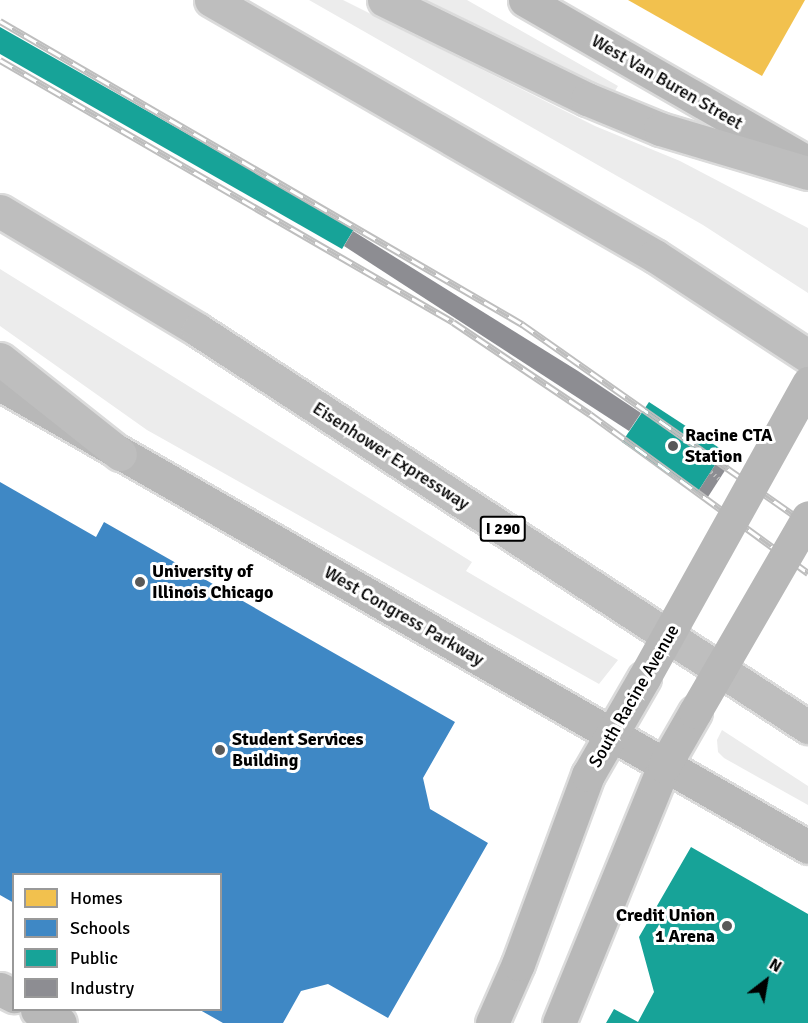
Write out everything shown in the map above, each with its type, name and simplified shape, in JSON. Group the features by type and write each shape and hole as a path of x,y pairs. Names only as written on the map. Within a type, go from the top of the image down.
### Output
{"highway":[{"path":"211,0 655,256 808,356"},
{"path":"384,0 587,99 660,129 808,173"},
{"name":"Eisenhower Expressway","path":"0,212 198,330 808,727"},
{"path":"0,359 120,454"}],"street":[{"name":"West Van Buren Street","path":"525,0 808,163"},
{"name":"South Racine Avenue","path":"492,1023 518,964 588,775 808,383"},
{"name":"West Congress Parkway","path":"0,384 808,847"},
{"path":"558,1023 664,766 808,517"},
{"path":"39,1011 60,1023"}],"shaded area":[{"path":"309,0 343,0 595,126 680,161 808,228 808,293 703,225"},
{"path":"422,0 467,0 618,86 615,91 550,63"},
{"path":"0,269 472,562 466,571 618,660 599,684 147,430 0,326"},
{"path":"722,730 808,786 808,805 724,758 718,752 717,740"}],"building: Homes":[{"path":"628,0 805,0 762,76"}],"building: Schools":[{"name":"University of Illinois Chicago","path":"0,482 96,537 104,522 455,722 423,778 430,809 488,843 388,1018 328,984 301,991 283,1023 223,1023 202,1011 222,1011 222,873 12,873 12,902 0,895"}],"building: Public":[{"path":"0,27 354,229 342,249 0,54"},
{"name":"Racine CTA Station","path":"649,402 724,451 697,493 622,442"},
{"name":"Credit Union 1 Arena","path":"691,847 808,914 808,1023 606,1023 614,1009 638,1022 654,992 639,937"}],"building: Industry":[{"path":"353,231 578,371 641,413 629,431 344,246"},
{"path":"724,451 733,458 706,500 697,493"}],"railway":[{"path":"0,21 522,324 808,525"},
{"path":"0,60 453,322 590,414 808,573"}],"place":[{"name":"Racine CTA Station","path":"673,446"},
{"name":"University of Illinois Chicago","path":"140,582"},
{"name":"Student Services Building","path":"220,750"},
{"name":"Credit Union 1 Arena","path":"727,926"}]}
